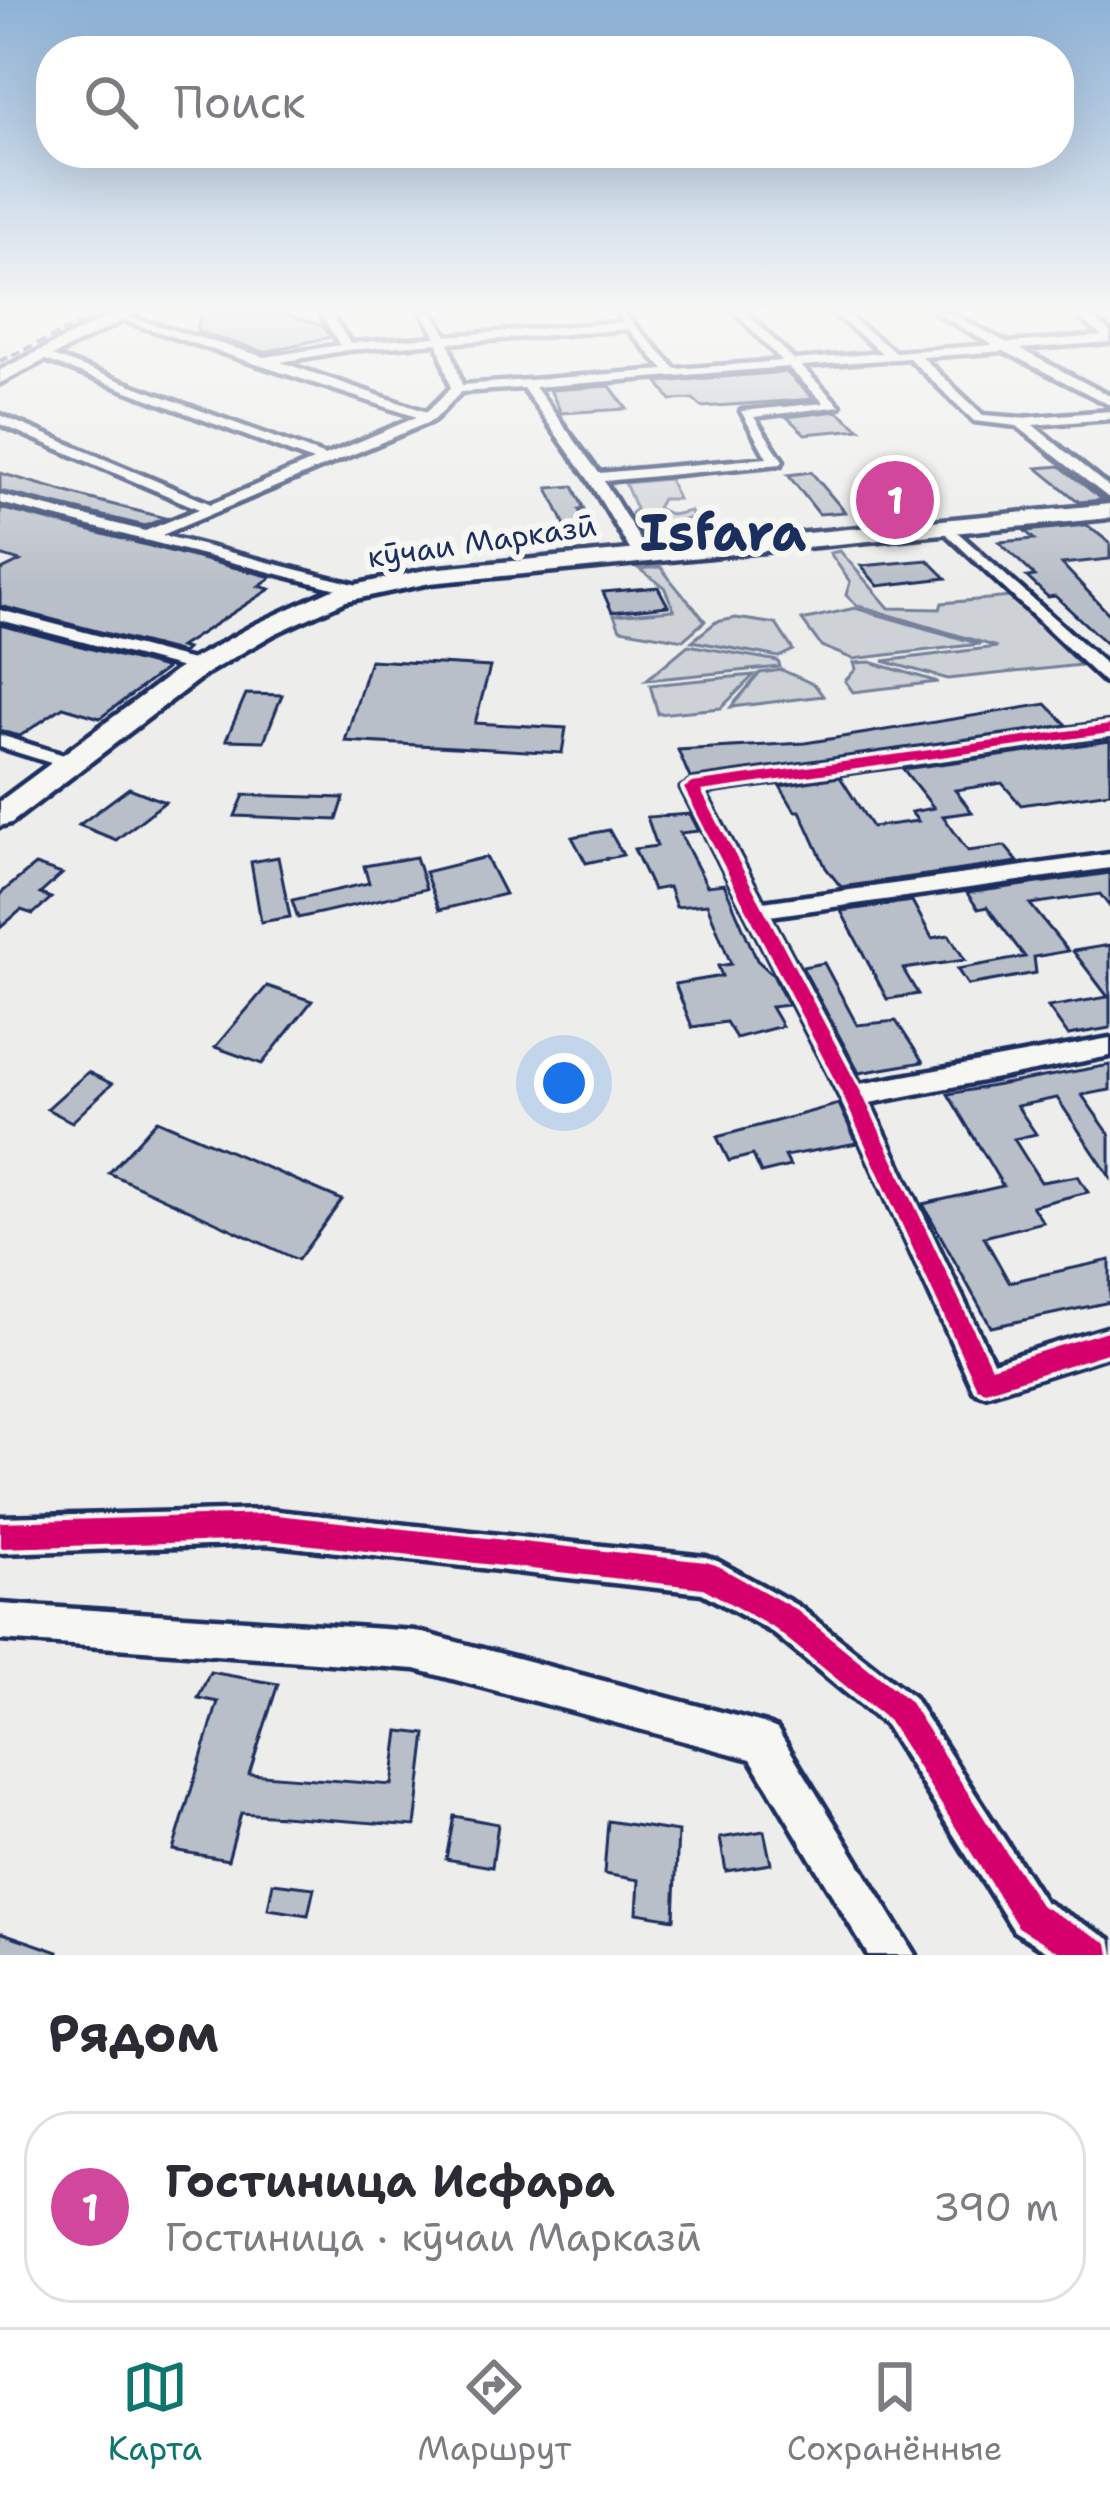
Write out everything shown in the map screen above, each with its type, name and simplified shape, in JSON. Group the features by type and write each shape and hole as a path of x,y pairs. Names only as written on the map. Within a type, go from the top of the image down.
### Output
{"main road":[{"name":"кӯчаи Марказӣ","path":"0,816 198,668 265,629 360,590 430,576 640,553 1110,511"}],"street":[{"path":"175,404 326,460"},
{"path":"392,404 429,417"},
{"path":"147,536 429,417 441,404"},
{"path":"541,404 595,478 640,553"},
{"path":"595,478 776,461 746,414 832,404"},
{"path":"965,404 979,418 1022,422 1110,415"},
{"path":"0,419 212,509"},
{"path":"1022,422 1110,494"},
{"path":"0,499 360,590"},
{"path":"946,526 1110,678"},
{"path":"0,615 198,668"},
{"path":"1110,729 692,788 853,1096 985,1380 1110,1341"},
{"path":"0,741 70,763"},
{"path":"756,910 1110,861"},
{"path":"853,1096 1110,1047"},
{"path":"0,1534 267,1527 706,1575 784,1619 898,1711 1029,1916 1096,1955"},
{"path":"0,1622 415,1650 763,1743 892,1955"}],"shaded area":[{"path":"669,479 678,499 662,499 657,508 672,515 690,511 694,518 636,526 631,513 636,509 625,483"},
{"path":"840,551 889,608 940,609 942,603 1011,597 1080,665 948,679 883,661 997,647 856,605 846,595 850,582 830,553"},
{"path":"661,567 705,621 683,640 620,629 614,615 674,610 664,587 639,569"},
{"path":"855,608 980,644 853,659 821,646 802,620"},
{"path":"736,618 776,624 793,650 779,657 692,641 716,622"},
{"path":"688,645 778,661 780,667 646,680"},
{"path":"870,662 938,682 853,692 845,681 856,669 854,663"},
{"path":"782,670 815,685 823,696 731,707 760,673"},
{"path":"754,675 721,708 658,714 650,685"}],"building":[{"path":"557,404 623,404 627,409 561,413"},
{"path":"837,411 860,429 805,434 787,417"},
{"path":"1060,466 1103,500 1079,502 1037,468"},
{"path":"811,472 845,512 819,514 788,475"},
{"path":"0,473 165,518 145,526 0,491"},
{"path":"573,486 588,530 568,532 548,488"},
{"path":"0,508 272,577 259,586 270,589 180,647 186,649 182,653 0,606 0,571 20,561 0,555"},
{"path":"1087,525 1110,543 1110,559 1062,564 1110,615 1110,647 1055,596 1048,597 1027,577 1035,576 999,542 1034,539 1025,531"},
{"path":"928,560 946,578 878,586 861,566"},
{"path":"658,587 668,606 612,612 603,592"},
{"path":"0,625 166,669 100,718 63,707 20,736 0,731"},
{"path":"370,660 490,667 475,723 566,728 562,753 345,741"},
{"path":"246,694 282,695 264,741 226,740"},
{"path":"1046,704 1067,725 690,778 678,750 805,743"},
{"path":"1110,741 1110,792 1021,805 1002,783 955,790 972,812 943,816 968,851 1005,846 1018,862 841,887 826,868 800,811 795,811 780,786 840,777 872,827 918,821 911,812 934,808 903,769"},
{"path":"129,788 165,802 116,840 79,825"},
{"path":"244,795 344,798 337,820 235,816"},
{"path":"690,814 699,831 680,833 707,886 724,884 757,960 773,975 788,1005 771,1007 782,1026 736,1038 726,1022 692,1027 675,984 722,976 718,966 731,964 707,904 676,907 669,887 653,890 634,849 657,846 647,817"},
{"path":"609,830 623,855 586,863 572,837"},
{"path":"278,857 290,917 261,922 251,862"},
{"path":"416,857 426,889 298,918 292,900 369,883 364,866"},
{"path":"486,857 505,894 439,910 425,872"},
{"path":"35,865 62,874 40,894 51,898 33,914 21,910 0,928 0,894"},
{"path":"1110,873 1110,907 1100,894 1030,904 1068,951 1034,957 1036,973 968,985 957,969 1025,957 987,907 978,909 967,893"},
{"path":"912,901 932,938 949,935 965,960 903,969 918,994 887,999 841,911"},
{"path":"1110,945 1110,1028 1068,1035 1048,1007 1108,997 1073,951"},
{"path":"824,963 857,1025 896,1021 923,1062 859,1073 802,967"},
{"path":"267,986 312,1001 262,1064 215,1047"},
{"path":"1110,1065 1110,1090 1082,1095 1110,1135 1110,1177 1057,1098 1017,1106 1036,1134 1014,1139 1041,1182 1078,1176 1088,1192 1032,1206 1043,1222 984,1237 1009,1282 1110,1260 1110,1302 991,1327 923,1204 1003,1186 948,1094"},
{"path":"88,1072 112,1084 72,1122 47,1109"},
{"path":"839,1104 857,1143 785,1156 790,1166 761,1173 753,1155 729,1161 717,1137"},
{"path":"157,1120 342,1200 298,1260 109,1173"},
{"path":"210,1672 278,1684 249,1774 392,1785 399,1731 426,1734 415,1826 241,1813 228,1860 173,1850 218,1702 198,1698"},
{"path":"454,1816 498,1824 492,1867 446,1859"},
{"path":"608,1821 678,1832 674,1919 637,1913 639,1880 604,1874"},
{"path":"764,1831 771,1864 726,1871 720,1838"},
{"path":"273,1883 314,1888 308,1915 268,1909"},
{"path":"0,1932 58,1952 57,1955 0,1955"}],"cycle path":[{"path":"1110,729 692,788 853,1096 985,1380 1110,1341"},
{"path":"0,1535 267,1527 706,1575 785,1619 899,1711 1029,1916 1096,1955"}],"place":[{"name":"Гостиница Исфара","path":"895,500"}],"district":[{"name":"Isfara","path":"723,532"}]}
